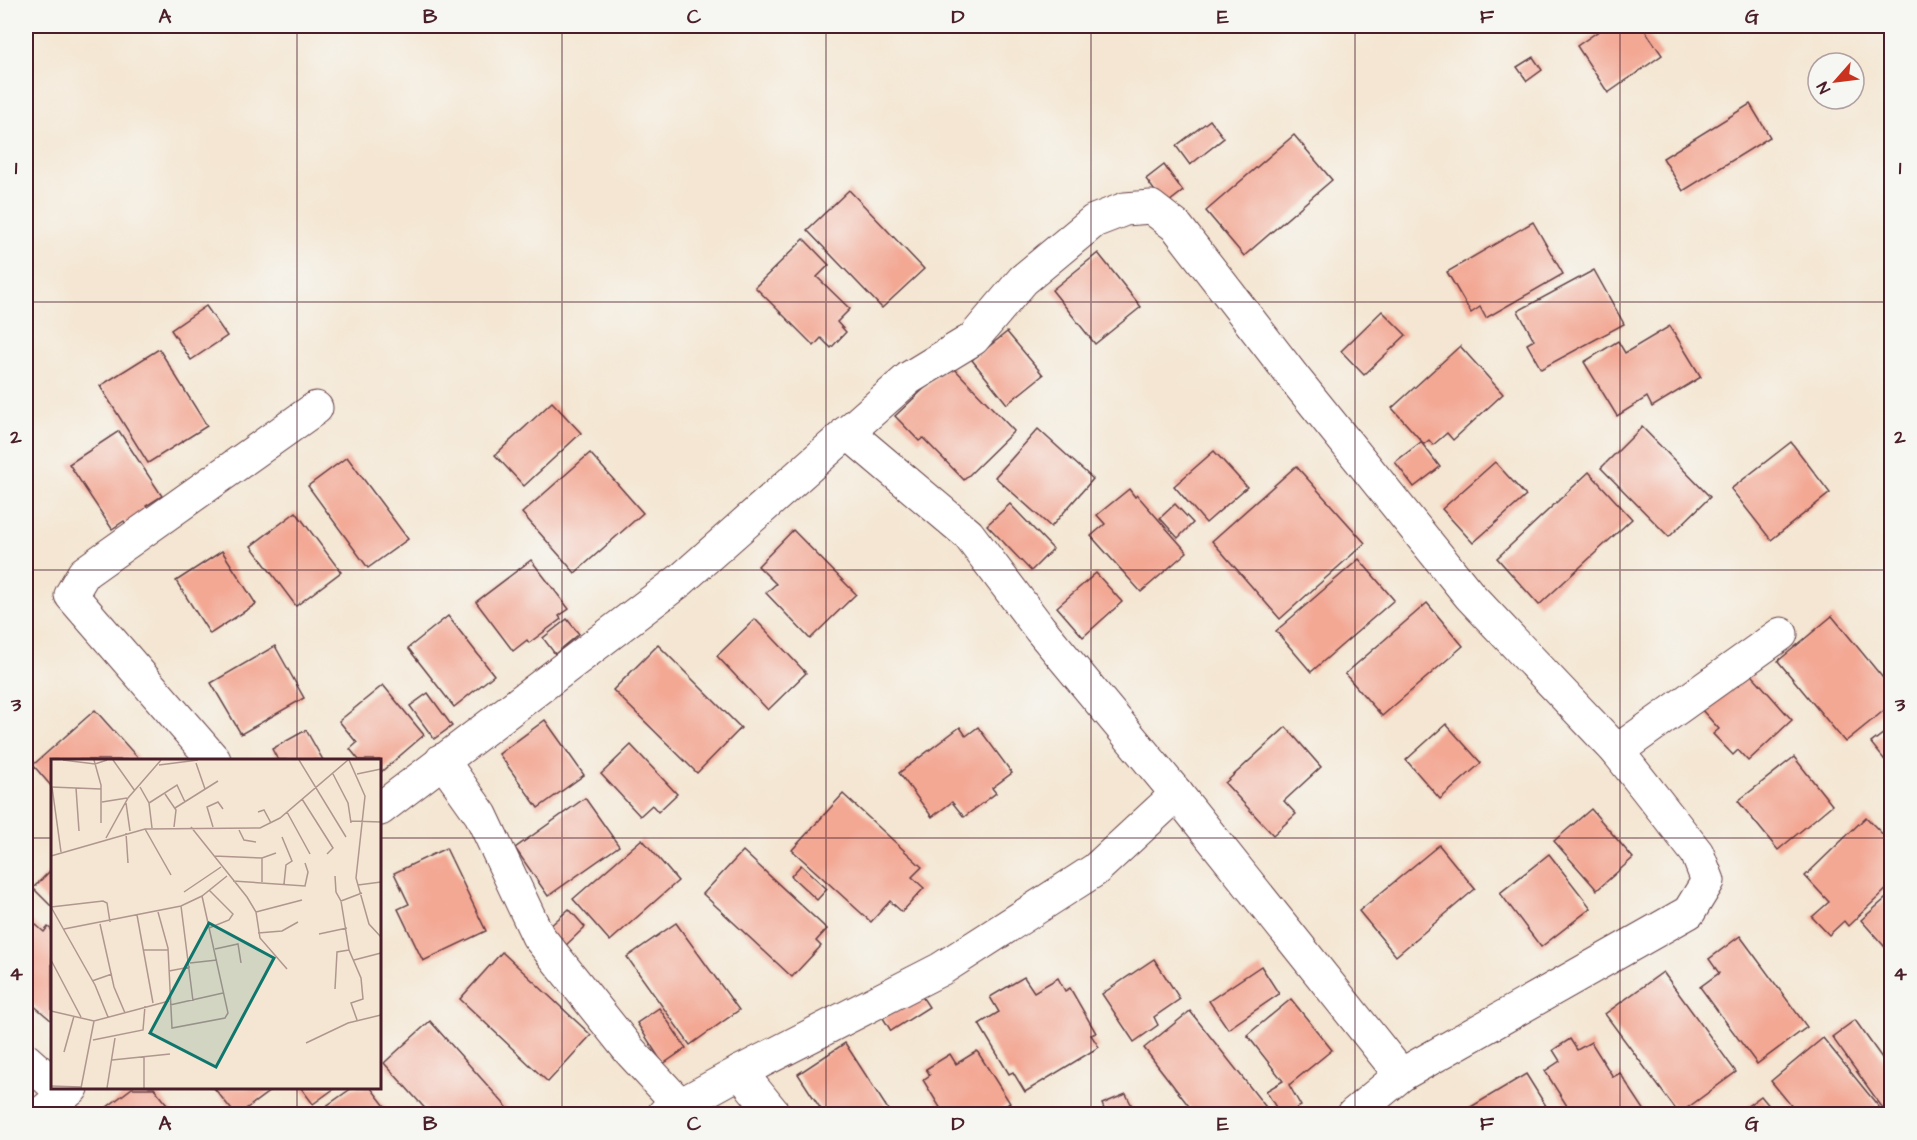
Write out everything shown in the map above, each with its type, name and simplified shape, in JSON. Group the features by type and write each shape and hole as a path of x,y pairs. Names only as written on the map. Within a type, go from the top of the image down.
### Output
{"street":[{"path":"381,807 682,579 909,378 973,339 1023,280 1094,221 1125,209 1151,207 1177,227 1294,378 1470,596 1617,751 1696,853 1708,881 1689,912 1401,1075 1353,1114"},
{"path":"213,759 71,595 84,573 316,408"},
{"path":"847,432 968,534 1040,629 1177,794 1401,1075"},
{"path":"1617,751 1781,634"},
{"path":"442,760 481,815 538,936 629,1050 672,1110 740,1072 950,963 1095,870 1177,794"},
{"path":"26,1060 51,1086"},
{"path":"740,1072 774,1114"}],"building":[{"path":"1606,26 1642,26 1662,55 1608,93 1577,46"},
{"path":"1533,57 1542,70 1527,81 1517,67"},
{"path":"1750,104 1770,137 1683,191 1663,158"},
{"path":"1210,120 1224,138 1190,165 1176,146"},
{"path":"1294,135 1332,180 1244,256 1206,211"},
{"path":"1164,165 1183,191 1165,205 1146,179"},
{"path":"849,190 924,269 882,308 807,230"},
{"path":"1533,222 1563,274 1486,318 1480,307 1471,313 1447,272"},
{"path":"804,239 829,265 817,277 850,309 837,322 846,332 831,348 821,338 814,346 755,287"},
{"path":"1098,253 1141,307 1095,344 1052,290"},
{"path":"1594,270 1624,324 1541,369 1527,344 1534,340 1518,311"},
{"path":"206,306 227,336 191,360 171,330"},
{"path":"1382,311 1406,335 1364,375 1341,351"},
{"path":"1670,326 1701,377 1652,407 1647,397 1617,416 1584,362 1618,341 1625,353"},
{"path":"1007,332 1043,375 1007,404 972,360"},
{"path":"1460,346 1503,394 1453,440 1447,433 1433,445 1429,440 1424,444 1392,408"},
{"path":"159,349 207,426 148,463 100,386"},
{"path":"950,364 1014,431 964,480 923,438 919,441 895,416"},
{"path":"552,402 581,433 524,486 495,455"},
{"path":"1642,427 1710,497 1669,537 1601,468"},
{"path":"1038,429 1093,479 1051,527 995,477"},
{"path":"119,431 162,496 146,506 151,515 129,530 124,521 112,529 69,464"},
{"path":"1421,442 1440,467 1414,487 1395,462"},
{"path":"1791,442 1830,493 1771,540 1731,489"},
{"path":"1214,451 1247,487 1206,523 1174,486"},
{"path":"590,453 643,513 575,573 522,513"},
{"path":"347,457 408,539 368,568 308,486"},
{"path":"1495,462 1526,496 1473,543 1442,509"},
{"path":"1296,466 1365,543 1280,619 1212,541"},
{"path":"1589,472 1632,519 1539,605 1497,558"},
{"path":"1129,489 1135,497 1137,495 1187,552 1141,592 1091,536 1105,524 1097,515"},
{"path":"1010,504 1053,549 1031,571 987,525"},
{"path":"1175,504 1193,523 1178,538 1160,518"},
{"path":"296,512 341,572 296,606 251,546"},
{"path":"793,530 856,594 810,639 766,593 776,584 758,566"},
{"path":"222,551 256,604 210,634 176,581"},
{"path":"1359,559 1394,600 1311,672 1276,631"},
{"path":"531,560 569,609 559,616 561,619 529,643 527,640 513,651 476,602"},
{"path":"1096,573 1122,602 1083,637 1057,607"},
{"path":"1427,603 1463,646 1382,716 1345,674"},
{"path":"448,616 494,675 454,707 408,648"},
{"path":"1832,616 1892,689 1892,704 1845,742 1778,661"},
{"path":"567,619 579,634 555,654 543,638"},
{"path":"755,619 806,673 768,710 717,656"},
{"path":"658,645 741,728 697,773 613,690"},
{"path":"275,646 304,698 241,734 211,683"},
{"path":"1746,668 1792,720 1748,761 1738,750 1733,755 1713,734 1719,729 1701,709"},
{"path":"383,685 424,735 381,772 381,759 358,759 350,749 357,743 339,721"},
{"path":"428,693 452,726 434,739 410,706"},
{"path":"95,710 138,758 51,759 51,786 33,765"},
{"path":"545,720 584,775 538,808 499,754"},
{"path":"1446,724 1481,763 1440,799 1406,760"},
{"path":"960,727 966,736 978,727 1012,773 992,788 996,793 964,817 952,802 932,817 899,773"},
{"path":"1286,727 1321,767 1284,801 1296,814 1273,835 1225,783"},
{"path":"1892,727 1892,769 1871,743"},
{"path":"306,730 322,759 277,759 272,749"},
{"path":"631,745 677,794 658,812 652,805 640,816 601,774"},
{"path":"1794,757 1832,805 1778,850 1738,801"},
{"path":"843,794 922,867 912,877 924,888 902,912 890,901 871,922 792,850"},
{"path":"585,798 619,846 548,896 515,848"},
{"path":"1591,809 1633,858 1597,890 1554,841"},
{"path":"1866,817 1892,844 1892,884 1848,926 1844,921 1829,935 1812,917 1829,902 1805,876"},
{"path":"642,839 678,881 610,941 573,899"},
{"path":"1439,845 1475,889 1396,956 1359,911"},
{"path":"446,848 486,931 423,961 398,909 409,904 394,873"},
{"path":"743,851 827,929 816,941 821,946 792,977 703,894"},
{"path":"1549,854 1591,908 1541,947 1500,893"},
{"path":"801,865 827,889 817,900 791,876"},
{"path":"51,870 51,906 33,888"},
{"path":"1892,893 1892,955 1861,920"},
{"path":"569,909 585,927 563,948 547,929"},
{"path":"26,916 44,932 48,927 51,929 51,1020 26,999"},
{"path":"676,923 739,1010 690,1045 627,957"},
{"path":"1740,936 1807,1027 1757,1064 1700,987 1719,973 1709,959"},
{"path":"502,952 591,1035 548,1082 460,999"},
{"path":"1154,959 1180,999 1154,1017 1158,1025 1134,1042 1102,994"},
{"path":"1261,966 1279,994 1228,1029 1209,1001"},
{"path":"1663,972 1736,1072 1679,1114 1605,1014"},
{"path":"1024,977 1034,992 1058,978 1065,991 1070,988 1096,1033 1091,1035 1099,1047 1025,1092 1013,1072 1009,1074 979,1024 999,1012 990,997"},
{"path":"921,995 929,1007 891,1031 883,1018"},
{"path":"1291,999 1332,1050 1289,1085 1301,1106 1287,1114 1280,1114 1266,1091 1283,1081 1247,1035"},
{"path":"659,1008 686,1048 663,1064 637,1023"},
{"path":"1190,1011 1269,1111 1264,1114 1195,1114 1144,1048"},
{"path":"1855,1020 1892,1072 1892,1114 1887,1114 1832,1037"},
{"path":"430,1021 513,1114 430,1114 384,1063"},
{"path":"1823,1038 1879,1107 1874,1114 1798,1114 1771,1081"},
{"path":"1570,1039 1577,1050 1591,1042 1613,1077 1620,1073 1647,1114 1572,1114 1545,1071 1560,1061 1553,1050"},
{"path":"845,1043 891,1114 824,1114 798,1074"},
{"path":"977,1051 1010,1103 992,1114 944,1114 923,1080 930,1075 926,1069 950,1054 956,1064"},
{"path":"1526,1074 1551,1114 1459,1114"},
{"path":"131,1089 155,1089 175,1114 98,1114"},
{"path":"215,1089 273,1089 239,1114 235,1114"},
{"path":"302,1089 334,1089 313,1104"},
{"path":"351,1089 372,1089 391,1114 330,1114 325,1107"},
{"path":"1126,1094 1136,1114 1106,1114 1102,1104"},
{"path":"1761,1096 1776,1114 1737,1114"},
{"path":"714,1099 726,1114 692,1114"}]}
